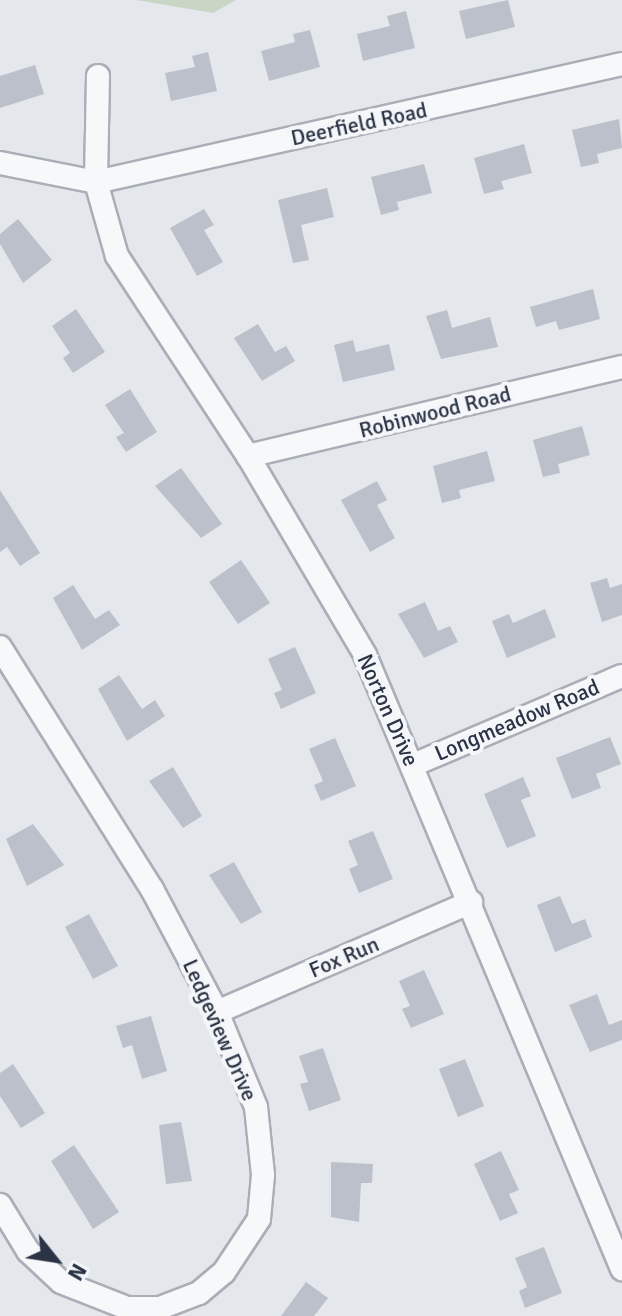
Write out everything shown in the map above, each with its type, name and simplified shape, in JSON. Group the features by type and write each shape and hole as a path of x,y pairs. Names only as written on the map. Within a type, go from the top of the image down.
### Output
{"street":[{"name":"Deerfield Road","path":"96,182 622,64"},
{"name":"Norton Drive","path":"98,76 96,182 117,256 248,456 365,655 471,902 622,1269"},
{"path":"0,163 96,182"},
{"name":"Robinwood Road","path":"248,456 622,367"},
{"name":"Ledgeview Drive","path":"0,647 152,889 217,1012 256,1107 263,1175 259,1219 224,1272 199,1293 160,1308 127,1308 61,1282 28,1251 0,1205"},
{"name":"Longmeadow Road","path":"413,765 622,676"},
{"name":"Fox Run","path":"217,1012 471,902"}],"green space":[{"path":"136,0 236,0 213,13"}],"building":[{"path":"508,0 515,27 466,39 459,11"},
{"path":"406,11 415,48 363,61 357,34 390,26 387,16"},
{"path":"310,30 320,67 269,81 261,51 295,42 293,34"},
{"path":"208,52 217,91 171,101 165,73 195,67 192,56"},
{"path":"35,65 44,94 0,108 0,76"},
{"path":"619,119 622,148 597,154 599,163 581,167 572,130"},
{"path":"524,144 532,173 501,181 504,189 484,194 474,158"},
{"path":"424,164 432,193 397,202 399,210 381,215 371,177"},
{"path":"327,188 334,217 301,225 309,260 293,263 278,200"},
{"path":"204,209 214,225 204,230 223,262 197,276 170,228"},
{"path":"18,219 52,260 23,283 0,244 0,234"},
{"path":"593,289 600,319 559,330 556,321 536,327 530,307"},
{"path":"76,309 105,352 73,373 63,358 70,353 52,326"},
{"path":"447,310 452,328 490,317 498,347 441,359 426,316"},
{"path":"258,324 275,352 286,346 295,361 262,381 234,338"},
{"path":"353,340 356,352 389,344 395,370 343,382 334,345"},
{"path":"130,389 157,432 126,452 116,437 124,433 105,405"},
{"path":"582,426 590,455 558,464 560,473 543,477 533,440"},
{"path":"487,451 495,481 459,490 461,498 442,503 433,466"},
{"path":"181,468 222,524 201,538 155,486"},
{"path":"377,481 387,500 377,505 395,538 370,552 341,500"},
{"path":"0,490 40,553 20,566 7,547 0,552"},
{"path":"241,560 270,603 238,624 209,582"},
{"path":"607,578 610,588 622,584 622,615 602,622 590,583"},
{"path":"73,585 95,619 109,610 120,625 82,650 53,598"},
{"path":"425,602 438,631 450,626 458,642 424,658 398,614"},
{"path":"545,609 556,637 507,658 492,621 509,614 513,623"},
{"path":"295,647 316,693 281,709 274,693 282,690 268,659"},
{"path":"119,675 142,709 155,700 165,716 127,741 98,689"},
{"path":"610,737 621,764 596,774 601,788 572,799 556,758"},
{"path":"335,738 356,786 321,801 314,785 323,781 309,749"},
{"path":"173,767 202,816 183,828 149,781"},
{"path":"523,777 531,796 521,800 536,836 507,848 484,794"},
{"path":"33,824 64,865 27,886 6,839"},
{"path":"373,831 393,879 359,893 349,869 358,865 348,841"},
{"path":"234,862 262,912 241,924 209,875"},
{"path":"560,896 572,924 585,919 592,937 555,952 537,905"},
{"path":"89,914 118,966 93,979 65,927"},
{"path":"424,970 444,1014 411,1028 402,1009 410,1006 399,981"},
{"path":"597,994 609,1025 622,1020 622,1040 590,1052 569,1005"},
{"path":"151,1016 167,1071 142,1079 132,1045 123,1048 116,1026"},
{"path":"323,1048 341,1100 309,1111 300,1084 308,1082 299,1056"},
{"path":"465,1059 484,1106 458,1117 439,1069"},
{"path":"13,1064 45,1113 21,1128 0,1096 0,1073"},
{"path":"181,1122 192,1181 166,1184 159,1125"},
{"path":"74,1145 119,1212 93,1229 51,1161"},
{"path":"501,1151 519,1190 509,1194 518,1213 500,1221 474,1164"},
{"path":"331,1162 373,1164 372,1183 361,1183 359,1222 331,1217"},
{"path":"544,1247 562,1293 525,1308 519,1291 527,1287 515,1258"},
{"path":"306,1282 328,1298 314,1316 281,1316"}]}
